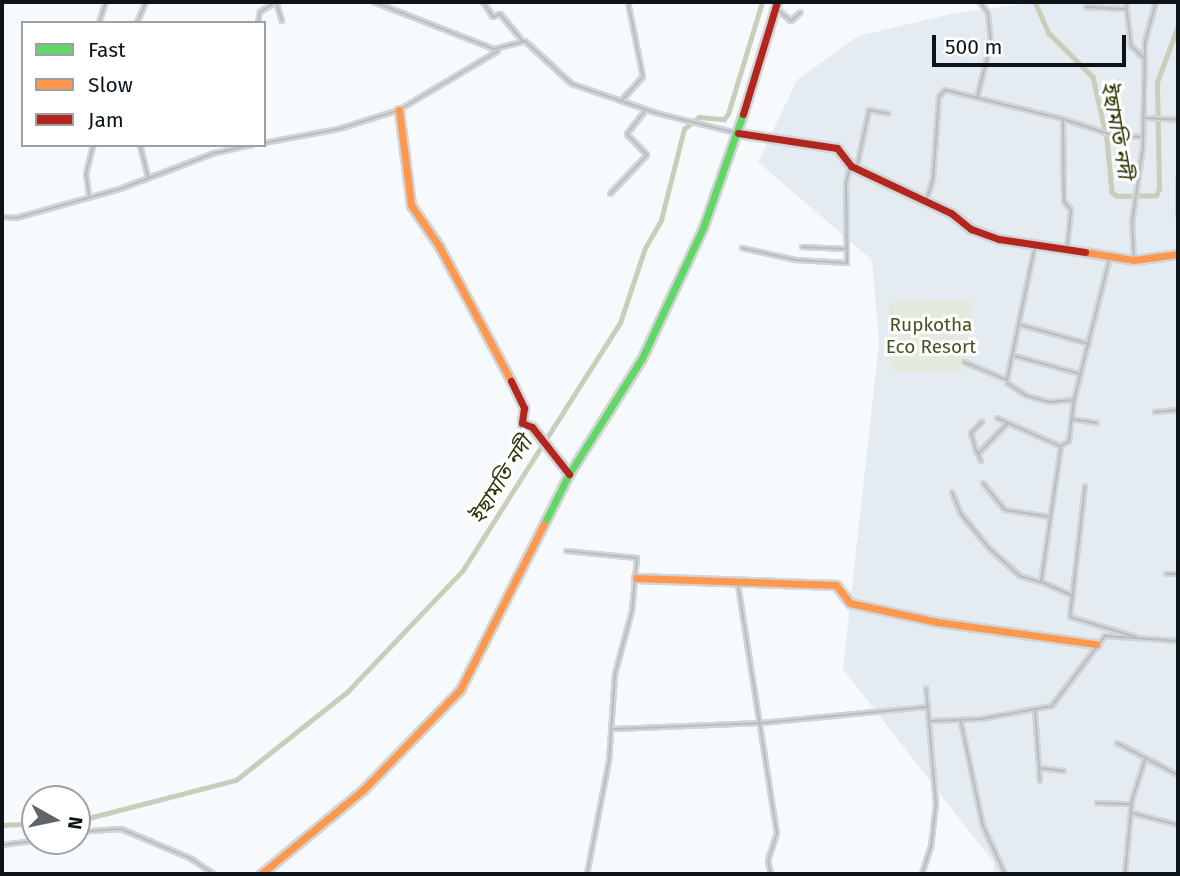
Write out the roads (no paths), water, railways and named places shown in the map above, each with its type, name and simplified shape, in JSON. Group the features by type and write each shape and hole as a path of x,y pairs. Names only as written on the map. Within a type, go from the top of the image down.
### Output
{"street":[{"path":"100,21 106,2"},
{"path":"137,21 146,2"},
{"path":"258,21 260,12 276,2 282,20"},
{"path":"374,2 499,50"},
{"path":"483,2 493,16 500,15 523,41 567,82 646,110 708,127 837,148 854,167 926,201 971,229 1035,245 1134,260 1178,254"},
{"path":"622,101 643,77 628,2"},
{"path":"976,98 991,40 988,13 979,2"},
{"path":"1126,2 1131,46 1144,58"},
{"path":"1134,260 1144,58 1148,21 1156,2"},
{"path":"776,4 791,20 801,12"},
{"path":"261,874 355,797 453,699 569,474 648,347 718,193 776,4"},
{"path":"1086,7 1126,9"},
{"path":"266,143 339,128 399,110 499,50 523,41"},
{"path":"926,201 933,180 939,95 947,90 1063,119 1112,135 1141,137"},
{"path":"399,110 405,183 411,205 439,246 517,391 524,408 522,423 538,434 569,474"},
{"path":"610,194 647,155 627,134 646,110"},
{"path":"742,248 796,260 845,263 848,249 845,186 854,167 869,110 889,114"},
{"path":"1143,118 1178,120"},
{"path":"1063,119 1064,201 1071,210 1067,249"},
{"path":"89,196 86,174 93,147"},
{"path":"140,147 148,179"},
{"path":"2,218 16,218 148,179 242,147"},
{"path":"1178,180 1178,215"},
{"path":"1006,382 1015,356 1035,245"},
{"path":"802,247 848,249"},
{"path":"997,418 1061,446 1068,444 1074,400 1090,345 1110,256"},
{"path":"1021,325 1090,345"},
{"path":"1015,356 1081,374"},
{"path":"964,362 1006,382 1027,396 1051,402 1074,400"},
{"path":"1154,412 1178,410"},
{"path":"1070,419 1097,423"},
{"path":"981,461 971,433 982,422"},
{"path":"978,454 1007,423"},
{"path":"1041,582 1061,446"},
{"path":"983,483 1005,510 1052,517"},
{"path":"1084,486 1072,619 1137,638"},
{"path":"951,492 961,514 989,548 1020,576 1073,596"},
{"path":"566,551 636,556 636,578 615,674 613,729 587,874"},
{"path":"1166,574 1178,574"},
{"path":"636,578 738,585 836,585 850,603 937,622 1096,644"},
{"path":"738,585 776,832 768,861 771,874"},
{"path":"931,721 961,721 1035,710 1057,702 1096,644 1105,636 1178,641"},
{"path":"922,874 931,848 936,804 931,721 926,688"},
{"path":"613,729 761,723 928,707"},
{"path":"1035,710 1040,781"},
{"path":"961,721 983,826 1005,874"},
{"path":"1117,743 1144,760 1178,775"},
{"path":"1125,874 1130,813 1144,760"},
{"path":"1039,768 1064,771"},
{"path":"1097,803 1132,804"},
{"path":"1130,813 1178,825"},
{"path":"91,831 121,829 190,858 214,874"},
{"path":"2,845 21,843"}],"waterway":[{"name":"ইছামতি নদী","path":"91,817 236,780 347,692 463,570 620,323 645,248 661,220 684,129 699,117 724,119 728,114 762,2"},
{"name":"ইছামতি নদী","path":"1035,2 1049,33 1093,77 1107,139 1112,192 1117,196 1156,195 1159,189 1157,82 1178,26"},
{"name":"ইছামতি নদী","path":"2,825 21,824"}],"park label":[{"name":"Rupkotha Eco Resort","path":"931,336"}]}
